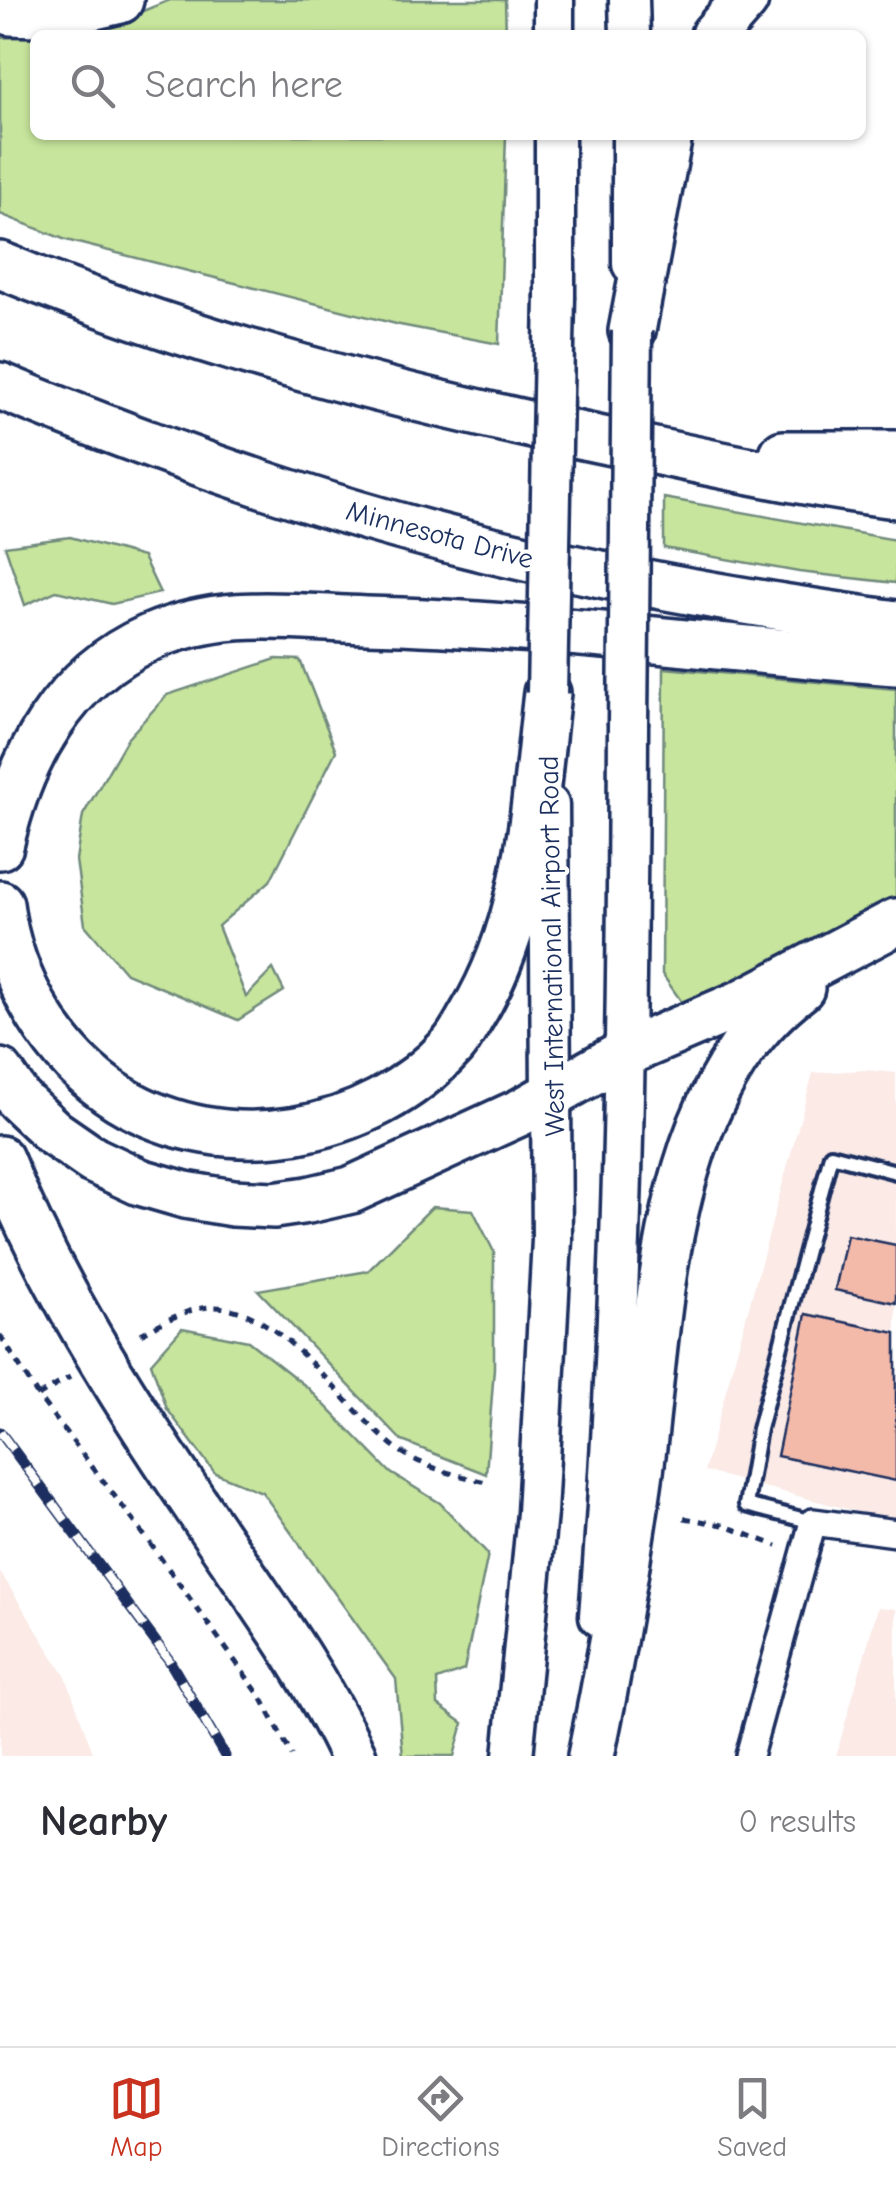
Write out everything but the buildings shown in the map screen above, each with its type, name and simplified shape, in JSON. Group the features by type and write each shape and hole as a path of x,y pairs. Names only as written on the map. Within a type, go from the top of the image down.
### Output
{"highway":[{"path":"6,13 55,0"},
{"path":"6,13 60,14 120,0"},
{"path":"718,30 745,0"},
{"path":"632,331 668,140"},
{"path":"0,265 298,368 472,412 652,451 896,495"},
{"name":"Minnesota Drive","path":"0,386 131,440 322,503 486,549 692,592 896,624"},
{"path":"652,451 896,454"},
{"path":"0,846 24,765 47,725 73,694 107,664 146,640 211,618 264,614 454,622 896,662"},
{"path":"0,904 13,966 51,1032 88,1074 120,1098 157,1116 199,1129 287,1133 330,1124 410,1086 454,1044 482,998 510,938 525,870 547,692"},
{"path":"0,1072 19,1100 42,1122 94,1160 140,1182 184,1195 274,1205 351,1190 521,1112 627,1052 740,1004 886,927"},
{"path":"589,1756 617,1628 631,1537 657,1310 681,1189 696,1139 728,1070 758,1030 788,998 886,927"},
{"path":"0,1158 25,1218 101,1358 312,1677 353,1756"}],"main road":[{"path":"554,0 554,30"},
{"path":"629,0 630,30"},
{"name":"West International Airport Road","path":"513,1756 538,1513 547,1358 553,1092 547,692 555,140"},
{"path":"589,1756 613,1434 627,1052 632,140"}],"street":[{"path":"749,1756 813,1522 896,1533"}],"lane":[{"path":"813,1522 746,1505 759,1429 831,1154 896,1172"}],"path":[{"path":"141,1334 199,1309 213,1307 242,1313 275,1333 405,1454 490,1483"},
{"path":"0,1335 38,1396 261,1697 292,1756"},
{"path":"38,1396 80,1371"},
{"path":"684,1518 737,1530 803,1556"}],"shaded area":[{"path":"813,1073 896,1073 896,1522 704,1471"},
{"path":"0,1572 66,1677 94,1756 0,1756"},
{"path":"878,1607 896,1609 896,1756 836,1756"}],"green space":[{"path":"170,0 505,0 506,30 96,30"},
{"path":"30,36 30,140 506,140 499,344 400,325 66,240 0,214 0,38"},
{"path":"664,498 896,540 896,583 799,572 664,548"},
{"path":"70,537 143,557 160,593 112,604 56,591 25,605 5,546"},
{"path":"276,659 300,660 336,751 270,881 218,926 246,997 273,969 284,991 238,1020 126,973 85,925 76,860 83,815 127,739 167,695"},
{"path":"664,668 896,689 896,906 686,1008 662,974"},
{"path":"432,1207 473,1210 494,1252 494,1368 486,1474 402,1441 258,1290 368,1271"},
{"path":"182,1328 248,1341 308,1388 391,1473 440,1503 488,1554 464,1670 437,1680 438,1705 463,1723 454,1756 403,1756 396,1679 262,1492 215,1473 167,1409 151,1363"}],"railway":[{"path":"0,1432 169,1660 225,1756"}]}
